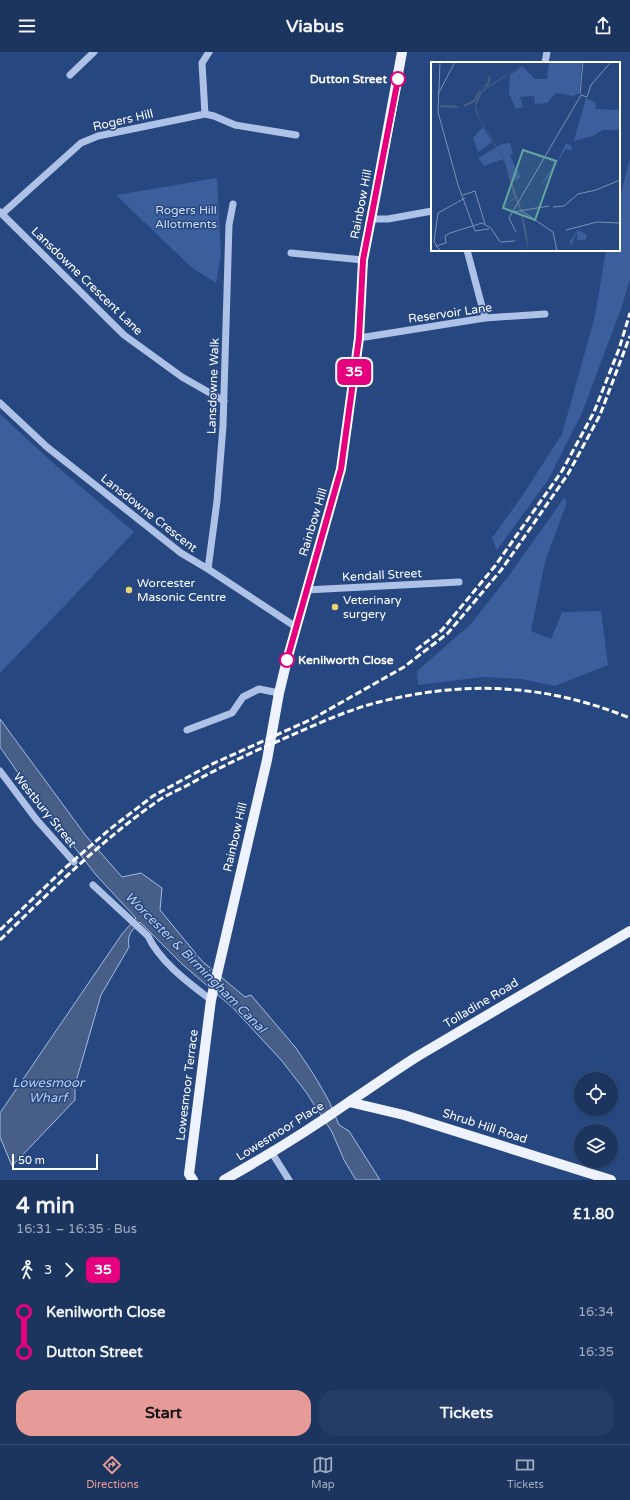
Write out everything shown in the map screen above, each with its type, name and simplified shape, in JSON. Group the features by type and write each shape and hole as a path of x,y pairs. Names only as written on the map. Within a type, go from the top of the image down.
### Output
{"main road":[{"name":"Rainbow Hill","path":"212,997 267,760 279,693 306,590 341,469 359,338 363,260 372,219 402,52"},
{"name":"Tolladine Road","path":"345,1105 385,1076 630,931"},
{"name":"Lowesmoor Terrace","path":"193,1180 189,1174 212,997"},
{"name":"Lowesmoor Place","path":"224,1180 272,1153 345,1105"},
{"name":"Shrub Hill Road","path":"345,1105 404,1115 612,1180"}],"street":[{"path":"70,74 94,52"},
{"path":"209,52 202,63 205,114 214,116 235,125 296,134"},
{"path":"545,62 547,52"},
{"name":"Rogers Hill","path":"1,213 81,143 98,136 205,114"},
{"name":"Lansdowne Walk","path":"208,569 217,501 224,400 229,225 233,204"},
{"path":"372,219 388,220 431,211"},
{"name":"Lansdowne Crescent Lane","path":"1,213 124,335 182,377 224,400"},
{"path":"467,251 485,318"},
{"path":"291,253 363,260"},
{"name":"Reservoir Lane","path":"359,338 485,318 545,314"},
{"name":"Lansdowne Crescent","path":"0,403 48,447 181,553 296,627"},
{"name":"Kendall Street","path":"306,590 459,582"},
{"path":"187,730 232,713 244,697 259,689 279,693"},
{"name":"Westbury Street","path":"0,771 36,819 74,862"},
{"path":"93,885 148,936 152,943 179,975 212,997"},
{"path":"272,1153 289,1180"}],"green space":[{"path":"630,159 630,279 621,309 582,413 548,480 497,550 492,538 522,496 562,434 595,316 606,251 620,251 620,196"},
{"name":"Rogers Hill Allotments","path":"217,178 221,254 216,283 192,268 116,195"},
{"path":"0,414 53,463 134,532 0,673"},
{"path":"564,498 567,502 545,562 531,631 551,639 562,612 601,611 608,665 555,686 522,679 483,677 418,685 417,671 471,624 510,574"}],"water":[{"path":"0,719 86,836 122,877 141,873 162,888 160,910 202,961 245,997 251,995 296,1048 329,1101 339,1125 349,1131 380,1180 356,1180 344,1160 332,1132 306,1092 282,1061 233,1008 182,964 140,922 130,933 129,947 101,995 75,1085 75,1100 12,1166 0,1137 0,1113 122,934 136,918 96,875 27,786 0,747"}],"railway":[{"path":"416,650 442,630 495,566 562,471 594,412 619,349 630,313"},
{"path":"0,930 65,868 110,829 153,796 210,765 312,719 404,667 448,633 502,569 568,474 600,415 630,336"},
{"path":"0,940 94,851 134,818 159,800 242,757 352,710 411,695 443,690 475,688 537,692 568,698 630,718"}],"bus line":[{"name":"35","path":"287,660 341,469 359,338 363,260 398,79"}],"place":[{"name":"Dutton Street","path":"398,79"},
{"name":"Worcester Masonic Centre","path":"129,590"},
{"name":"Veterinary surgery","path":"335,607"},
{"name":"Kenilworth Close","path":"287,660"}],"water label":[{"name":"Worcester & Birmingham Canal","path":"196,962"},
{"name":"Lowesmoor Wharf","path":"48,1090"}]}
